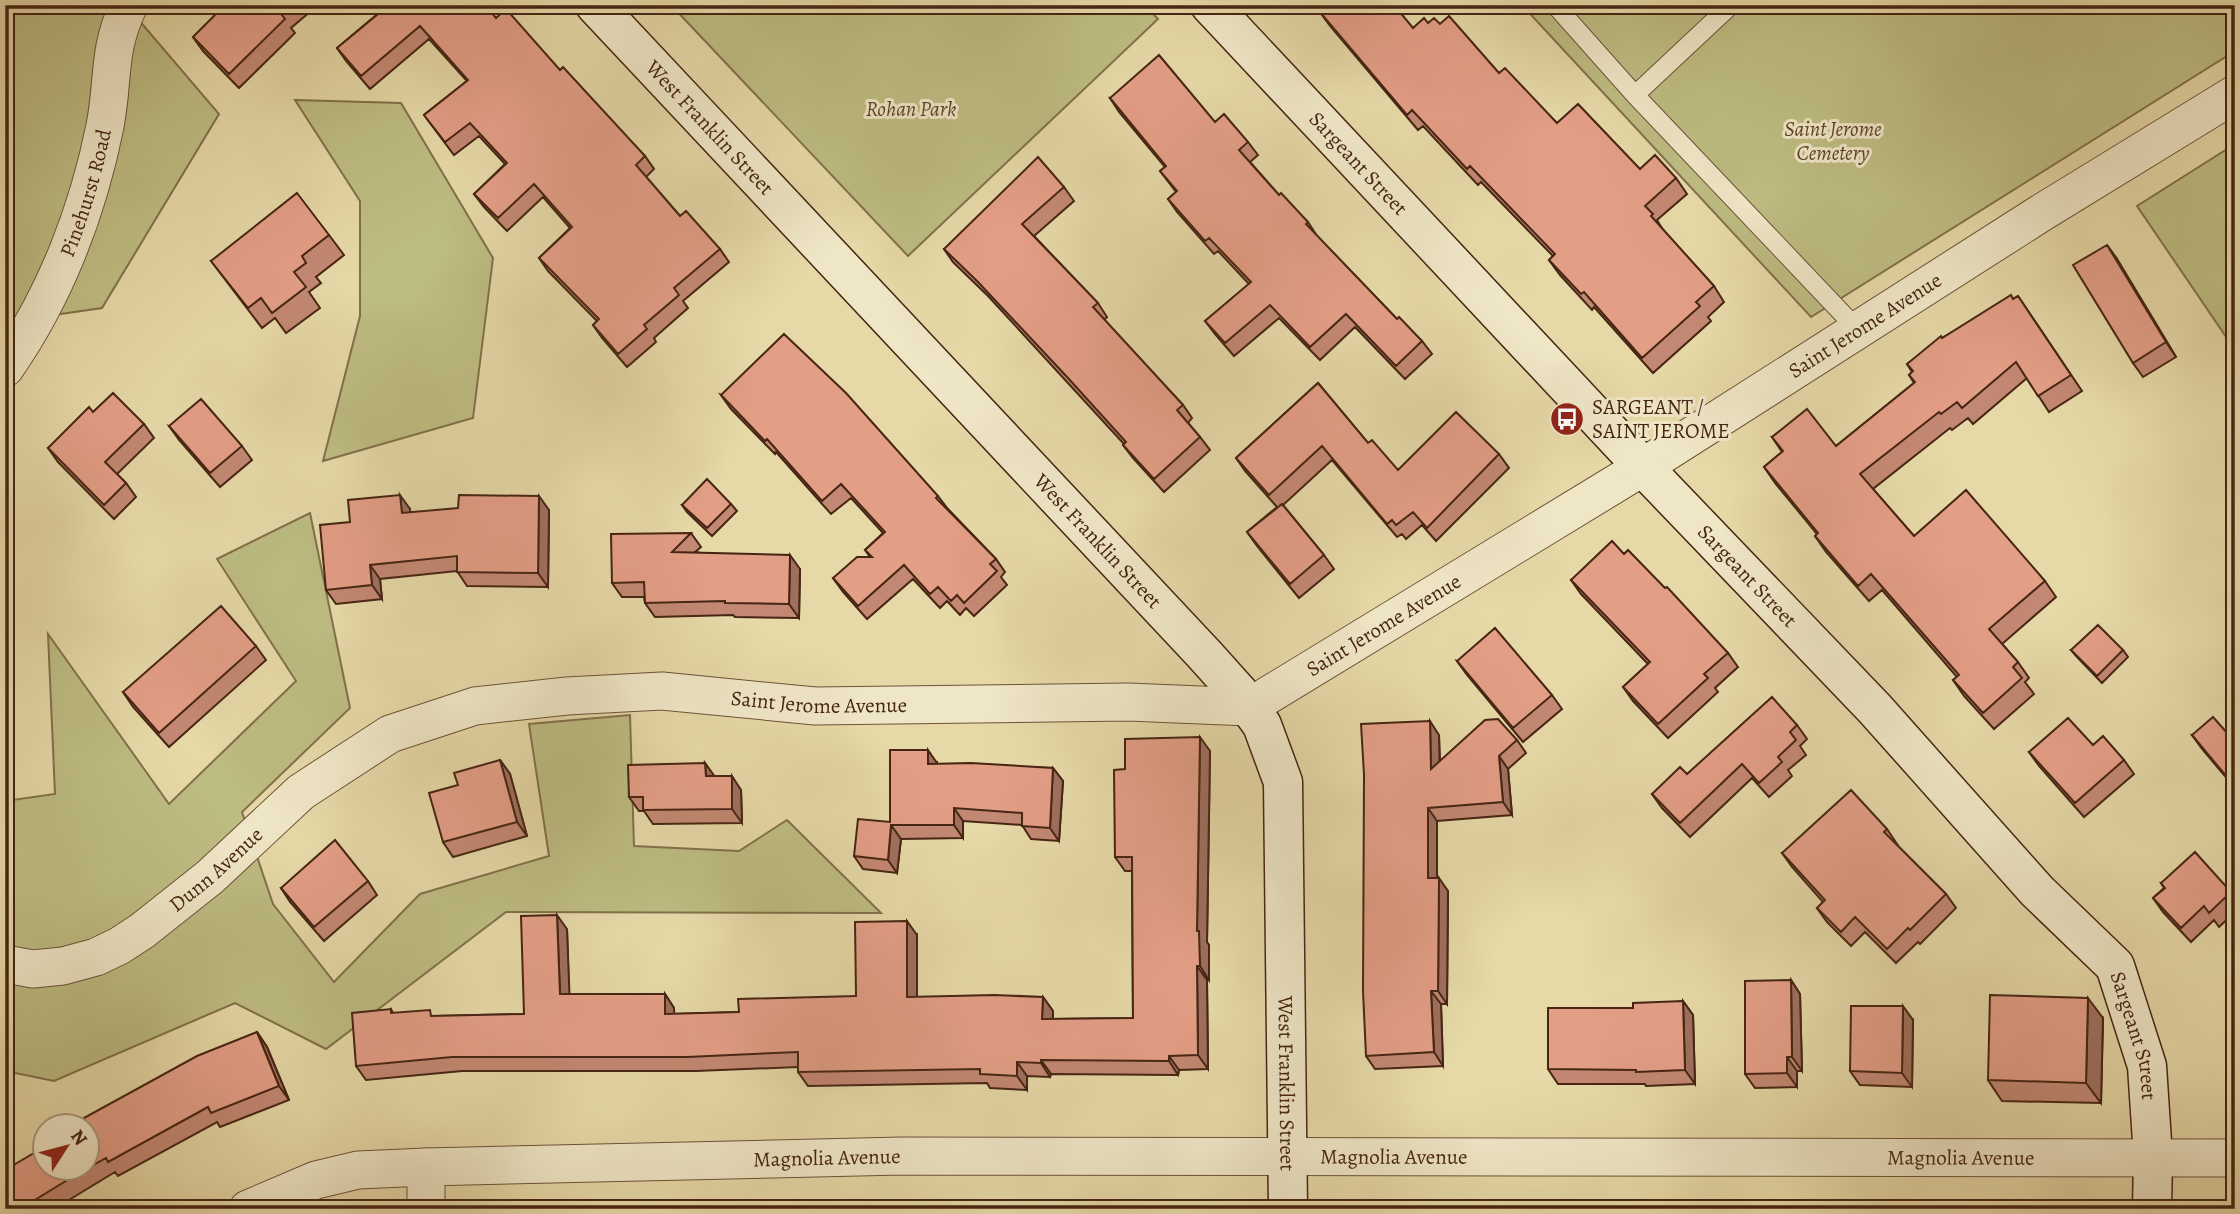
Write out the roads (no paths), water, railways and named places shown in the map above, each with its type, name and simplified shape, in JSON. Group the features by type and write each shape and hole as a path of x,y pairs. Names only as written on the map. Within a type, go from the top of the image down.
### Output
{"street":[{"name":"Pinehurst Road","path":"5,368 25,340 68,250 101,143 113,45 129,5"},
{"name":"West Franklin Street","path":"595,5 1204,654 1262,725 1283,782 1288,1209"},
{"name":"Sargeant Street","path":"1210,5 1643,467 1875,709 2037,891 2115,966 2147,1066 2152,1209"},
{"name":"Saint Jerome Avenue","path":"407,728 475,706 567,696 662,691 815,706 1128,702 1249,707 1643,467 2041,212 2235,94"},
{"name":"Dunn Avenue","path":"5,964 33,969 63,966 96,957 119,946 210,877 301,792 390,734 407,728"},
{"name":"Magnolia Avenue","path":"248,1209 316,1180 358,1170 426,1167 902,1156 2235,1158"},
{"path":"426,1167 426,1209"}],"lane":[{"path":"1555,5 1635,95 1858,330"},
{"path":"1635,95 1731,5"}],"place":[{"name":"SARGEANT / SAINT JEROME","path":"1567,419"}],"park label":[{"name":"Rohan Park","path":"911,109"},
{"name":"Saint Jerome Cemetery","path":"1833,141"}]}
